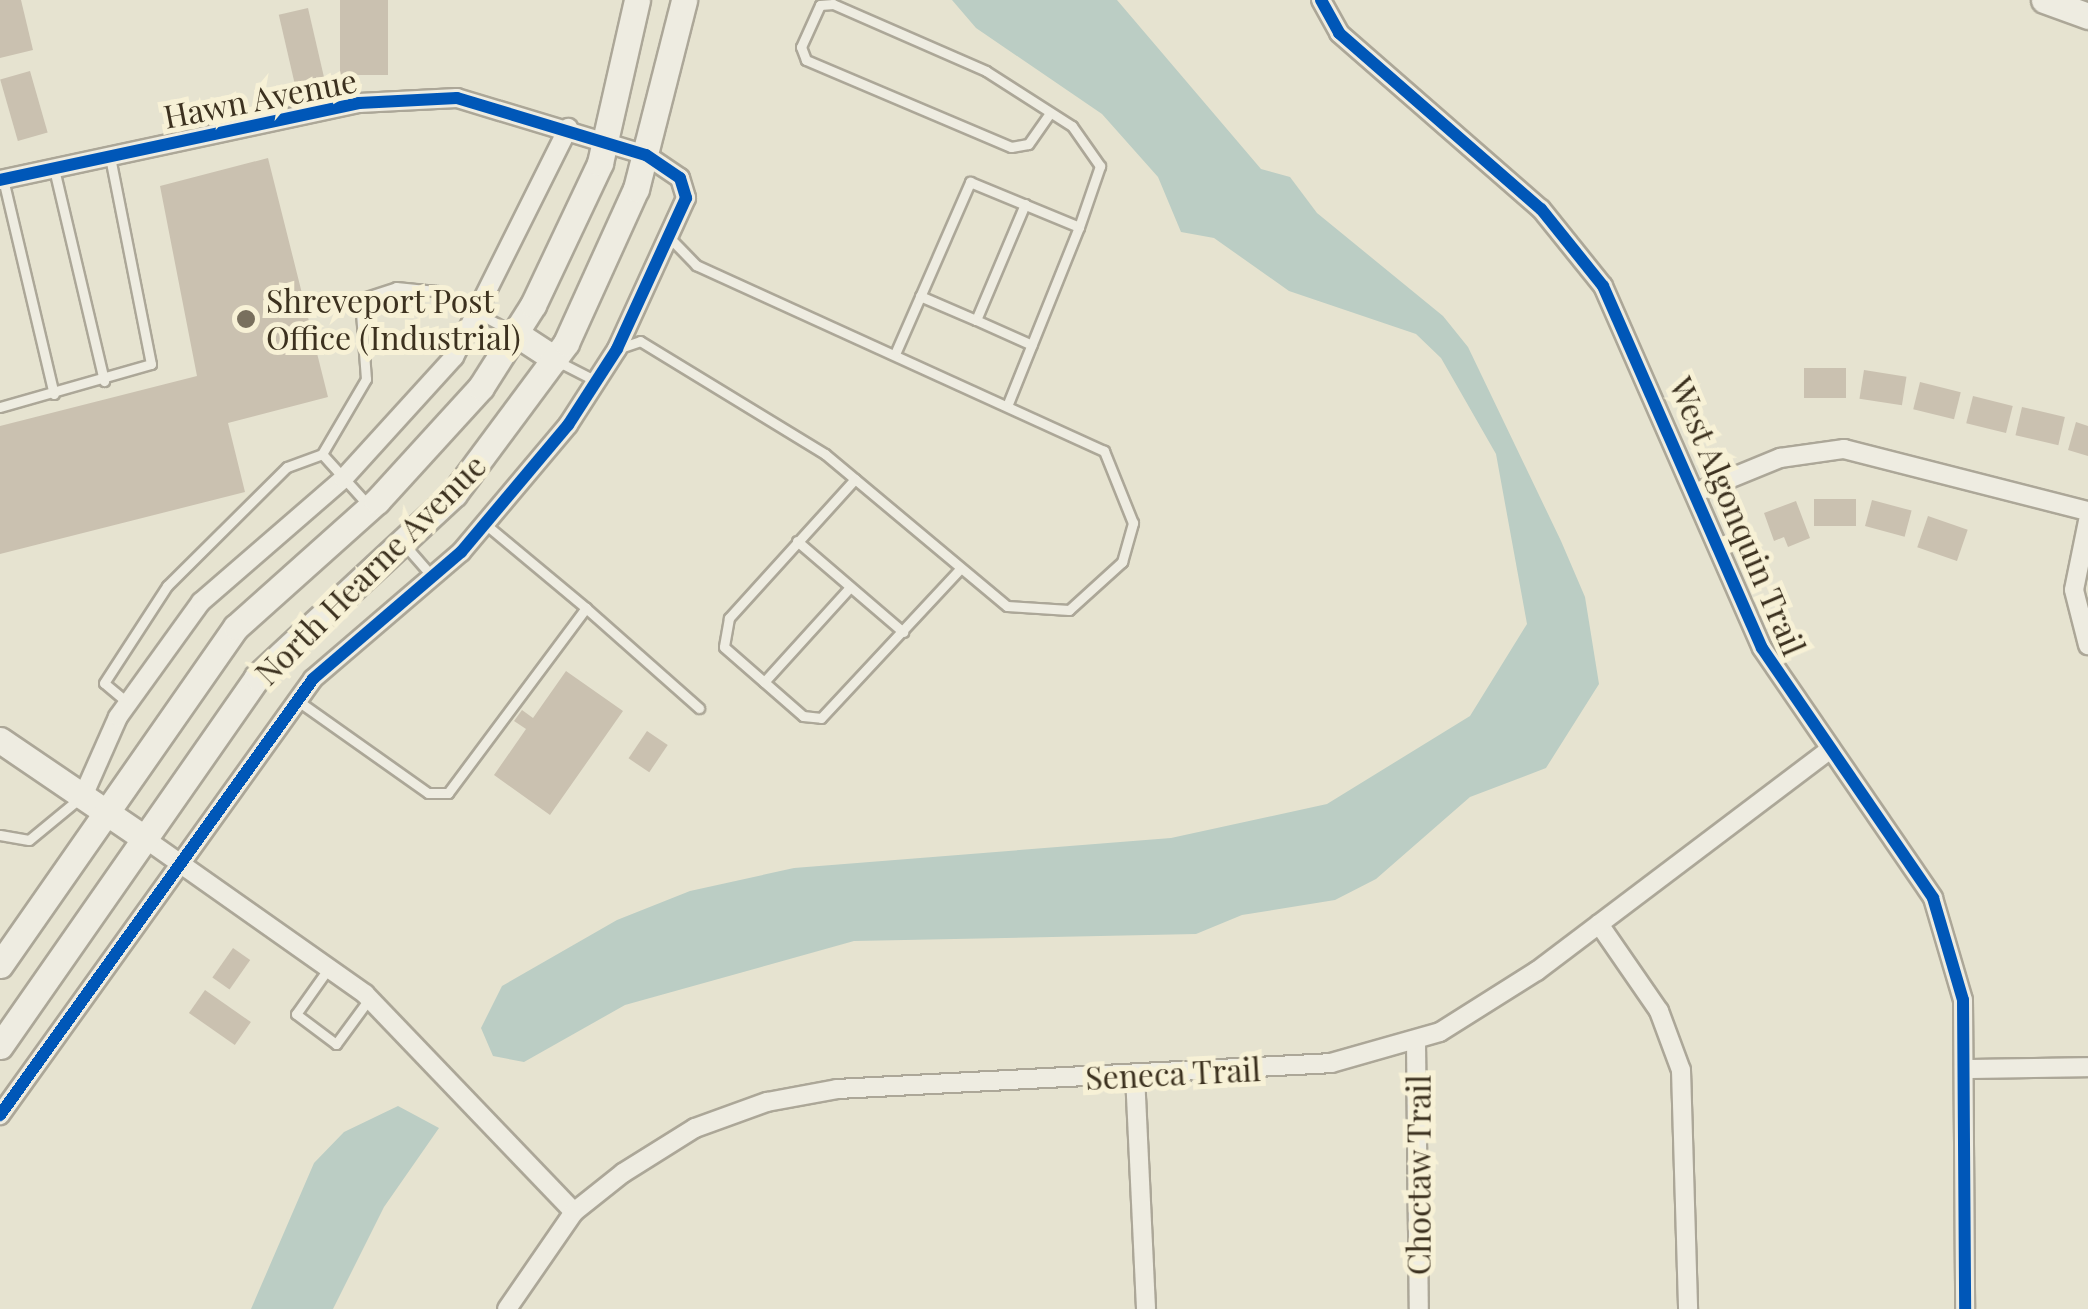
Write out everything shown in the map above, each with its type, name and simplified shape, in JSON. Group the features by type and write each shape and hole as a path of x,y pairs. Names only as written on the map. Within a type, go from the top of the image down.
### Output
{"street":[{"name":"North Hearne Avenue","path":"0,965 236,627 370,507 446,430 515,333 606,141 637,0"},
{"name":"North Hearne Avenue","path":"0,1046 257,677 454,494 555,359 601,277 646,155 684,0"},
{"name":"West Algonquin Trail","path":"1321,0 1338,34 1574,246 1626,330 1762,648 1828,752 1933,898 1956,961 1964,1069 1965,1309"},
{"path":"2044,0 2088,16"},
{"name":"Hawn Avenue","path":"2,180 378,102 457,98 568,128 646,155"},
{"path":"82,796 128,703 237,564 343,480 483,314 568,128"},
{"path":"0,1115 333,656 431,575 484,524 596,381 617,349 672,240 686,198 680,178 646,155"},
{"path":"515,333 555,359"},
{"path":"1697,492 1780,458 1844,449 2088,510"},
{"path":"370,507 401,541"},
{"path":"2088,521 2074,590 2088,645"},
{"path":"0,740 370,1000 574,1212"},
{"name":"Seneca Trail","path":"507,1309 574,1212 695,1128 767,1102 837,1089 1330,1063 1416,1042 1600,924 1828,752"},
{"path":"1600,924 1659,1011 1681,1070 1688,1309"},
{"name":"Choctaw Trail","path":"1416,1042 1419,1309"},
{"path":"1964,1069 2088,1067"},
{"path":"1135,1075 1146,1309"}],"lane":[{"path":"1008,404 1079,228 1099,160 1084,134 1050,112 986,72 833,4 820,5 800,47 806,60 1011,147 1028,144 1050,112"},
{"path":"0,406 138,373 154,351 110,156"},
{"path":"54,169 104,381"},
{"path":"2,180 54,394"},
{"path":"895,354 970,182 1079,228"},
{"path":"976,320 1025,204"},
{"path":"617,349 640,342 680,362 855,479 958,571 1007,606 1037,613 1068,610 1122,562 1134,523 1104,451 696,265 672,240"},
{"path":"128,703 104,683 167,586 287,466 322,454 366,379 360,298 396,286 436,291 515,333"},
{"path":"920,296 1032,344"},
{"path":"555,359 596,381"},
{"path":"322,454 370,507"},
{"path":"855,479 797,541 720,639 764,682 803,716 821,718 958,571"},
{"path":"484,524 699,708"},
{"path":"401,541 431,575"},
{"path":"797,541 903,632"},
{"path":"764,682 850,586"},
{"path":"298,700 428,793 448,793 586,608"},
{"path":"0,836 29,840 82,796"},
{"path":"328,968 296,1014 336,1044 370,1000"}],"shaded area":[{"path":"952,0 1117,0 1261,169 1290,177 1317,213 1443,316 1468,347 1585,597 1599,684 1546,768 1470,797 1376,879 1335,900 1242,915 1196,934 854,941 625,1005 524,1062 493,1056 481,1028 502,986 617,920 690,891 794,868 1171,838 1327,804 1470,716 1527,624 1496,454 1441,358 1416,334 1289,291 1214,238 1181,232 1158,177 1102,114 976,28"},
{"path":"398,1106 439,1128 384,1207 333,1309 251,1309 314,1163 344,1132"}],"building":[{"path":"0,0 21,0 33,50 0,58"},
{"path":"340,0 388,0 388,75 340,75"},
{"path":"308,8 325,82 296,89 279,15"},
{"path":"30,71 48,133 18,141 0,80"},
{"path":"268,158 328,397 228,423 245,492 0,554 0,426 197,376 160,186"},
{"path":"1804,368 1846,368 1846,398 1804,398"},
{"path":"1864,370 1906,377 1902,405 1859,399"},
{"path":"1920,382 1961,392 1954,419 1913,409"},
{"path":"1973,396 2013,406 2006,433 1966,423"},
{"path":"2022,407 2065,417 2058,445 2015,435"},
{"path":"2076,422 2088,426 2088,456 2068,450"},
{"path":"1814,499 1856,499 1856,526 1814,526"},
{"path":"1872,500 1912,511 1905,537 1865,526"},
{"path":"1796,501 1810,538 1788,547 1784,537 1774,541 1764,513"},
{"path":"1928,516 1968,530 1957,561 1917,547"},
{"path":"566,671 623,711 550,815 494,775 526,729 514,721 522,710 533,718"},
{"path":"647,731 668,745 649,772 629,758"},
{"path":"233,948 250,960 230,990 212,977"},
{"path":"205,990 251,1022 235,1045 189,1013"}],"cycle path":[{"path":"1321,0 1339,33 1541,209 1603,286 1762,648 1933,898 1963,1000 1965,1309"},
{"path":"0,180 359,103 457,98 646,155 680,178 686,198 617,349 568,425 461,552 313,679 0,1115"}],"place":[{"name":"Shreveport Post Office (Industrial)","path":"246,319"}]}
